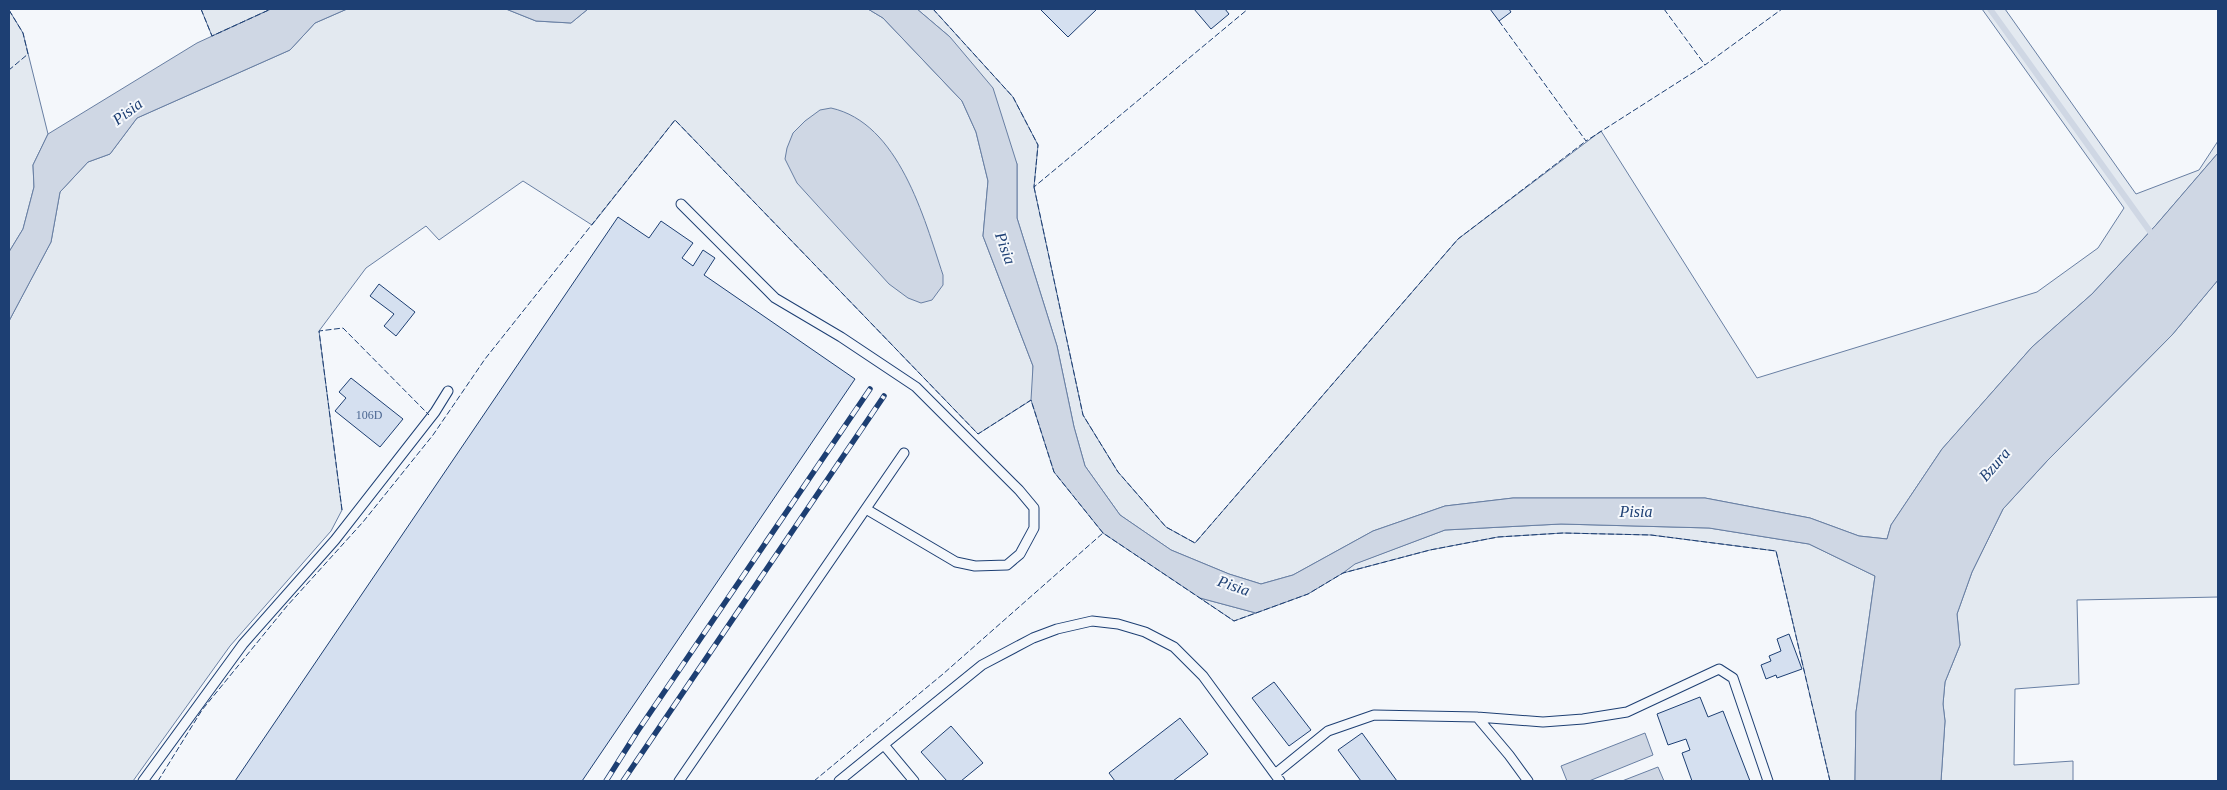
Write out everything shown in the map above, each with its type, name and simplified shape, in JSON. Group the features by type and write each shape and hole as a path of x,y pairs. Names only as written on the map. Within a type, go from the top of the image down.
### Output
{"lane":[{"path":"681,204 775,298 908,381 935,404 1019,490 1034,508 1034,528 1020,554 1007,565 975,566 956,562 866,509"},
{"path":"143,781 244,644 335,540 436,412 448,391"},
{"path":"679,781 904,453"},
{"path":"839,781 982,665 1033,638 1057,629 1092,621 1118,624 1145,632 1174,647 1203,676 1277,778 1328,731 1374,716 1477,718 1544,722 1583,720 1626,712 1719,669 1733,678 1768,781"},
{"path":"1477,718 1509,755 1528,781"},
{"path":"884,746 914,781"}],"shaded area":[{"path":"201,9 271,9 212,36"},
{"path":"347,9 506,9 536,21 571,23 588,9 868,9 883,18 962,101 976,132 988,181 983,236 1033,366 1033,399 978,434 675,120 592,225 523,181 439,240 426,226 366,268 319,331 342,510 331,531 230,646 133,781 9,781 9,321 51,242 60,192 88,162 110,154 137,118 290,50 315,23"},
{"path":"917,9 933,9 1013,97 1038,145 1034,187 1083,415 1118,472 1166,527 1195,543 1458,239 1601,131 1757,378 2037,292 2098,248 2124,208 1982,9 2005,9 2136,194 2199,170 2218,141 2218,153 2156,225 2092,294 2032,347 1942,449 1891,525 1887,539 1859,536 1810,518 1705,498 1513,498 1445,506 1373,531 1293,575 1261,584 1229,574 1171,550 1120,515 1085,466 1074,427 1057,346 1017,218 1017,164 950,37"},
{"path":"9,10 23,33 48,134 33,165 34,187 23,229 9,252"},
{"path":"2218,280 2218,597 2077,600 2079,684 2015,689 2014,765 2073,761 2073,781 1941,781 1945,721 1943,704 1945,682 1960,645 1957,614 1972,572 2003,509 2047,461 2172,335"},
{"path":"1561,524 1709,528 1809,544 1875,576 1856,712 1855,781 1830,781 1776,551 1651,535 1563,533 1498,537 1430,550 1343,573 1354,564 1445,530"},
{"path":"1200,598 1256,613 1234,621"}],"water":[{"name":"Pisia","path":"271,9 347,9 315,23 290,50 137,118 110,154 88,162 60,192 51,242 9,321 9,252 23,229 34,187 33,165 48,134 197,43"},
{"path":"506,9 588,9 571,23 536,21"},
{"path":"868,9 917,9 950,37 993,88 1017,164 1017,218 1057,346 1074,427 1085,466 1120,515 1171,550 1229,574 1261,584 1293,575 1373,531 1445,506 1513,498 1705,498 1810,518 1859,536 1887,539 1891,525 1942,449 2032,347 2092,294 2156,225 2218,153 2218,280 2172,335 2047,461 2003,509 1972,572 1957,614 1960,645 1945,682 1943,704 1945,721 1941,781 1855,781 1856,712 1875,576 1809,544 1709,528 1561,524 1445,530 1355,564 1308,594 1256,613 1200,598 1103,533 1054,472 1031,400 1033,366 983,236 988,181 976,132 962,101 883,18"},
{"path":"831,108 855,117 875,132 891,152 905,176 927,227 943,275 943,285 932,300 921,303 908,298 889,284 797,183 785,159 793,133 820,110"},
{"path":"1645,733 1653,755 1589,781 1567,781 1561,766"},
{"path":"1658,767 1664,781 1622,781"}],"building":[{"path":"1040,9 1097,9 1068,37"},
{"path":"1194,9 1225,9 1229,14 1211,29"},
{"path":"1490,9 1509,9 1511,12 1499,21"},
{"path":"618,217 649,238 661,221 693,243 682,258 693,266 703,250 715,258 704,275 855,379 582,781 235,781"},
{"path":"379,284 415,312 396,336 384,326 394,314 370,296"},
{"path":"351,378 403,419 380,447 335,411 346,398 339,392"},
{"path":"1789,634 1802,669 1777,678 1776,675 1766,679 1761,665 1771,661 1769,656 1781,651 1777,639"},
{"path":"1274,682 1311,730 1289,746 1252,698"},
{"path":"1700,697 1708,717 1723,711 1750,781 1692,781 1682,753 1690,750 1686,739 1668,745 1657,714"},
{"path":"1180,718 1208,754 1173,781 1115,781 1109,773"},
{"path":"951,726 983,763 961,781 947,781 921,752"},
{"path":"1362,733 1397,781 1361,781 1338,750"}],"waterway":[{"path":"1990,9 2154,237"}],"railway":[{"path":"606,781 637,732 870,389"},
{"path":"623,781 884,396"}],"fence":[{"path":"201,9 212,36 271,9"},
{"path":"933,9 1013,97 1038,145 1034,187 1248,9"},
{"path":"1664,9 1705,65 1782,9"},
{"path":"9,10 23,33 28,54 9,70"},
{"path":"1499,21 1586,141 1705,65"},
{"path":"158,781 202,710 287,606 363,522 433,435 485,359 675,120 978,434 1031,400 1054,472 1103,533 1234,621 1308,594 1343,573 1430,550 1498,537 1563,533 1651,535 1776,551 1830,781"},
{"path":"1034,187 1083,415 1118,472 1166,527 1195,543 1458,239 1586,141"},
{"path":"342,510 319,331 343,328 429,415"},
{"path":"814,781 943,674 1103,533"}],"water label":[{"name":"Bzura","path":"1994,464"}]}
